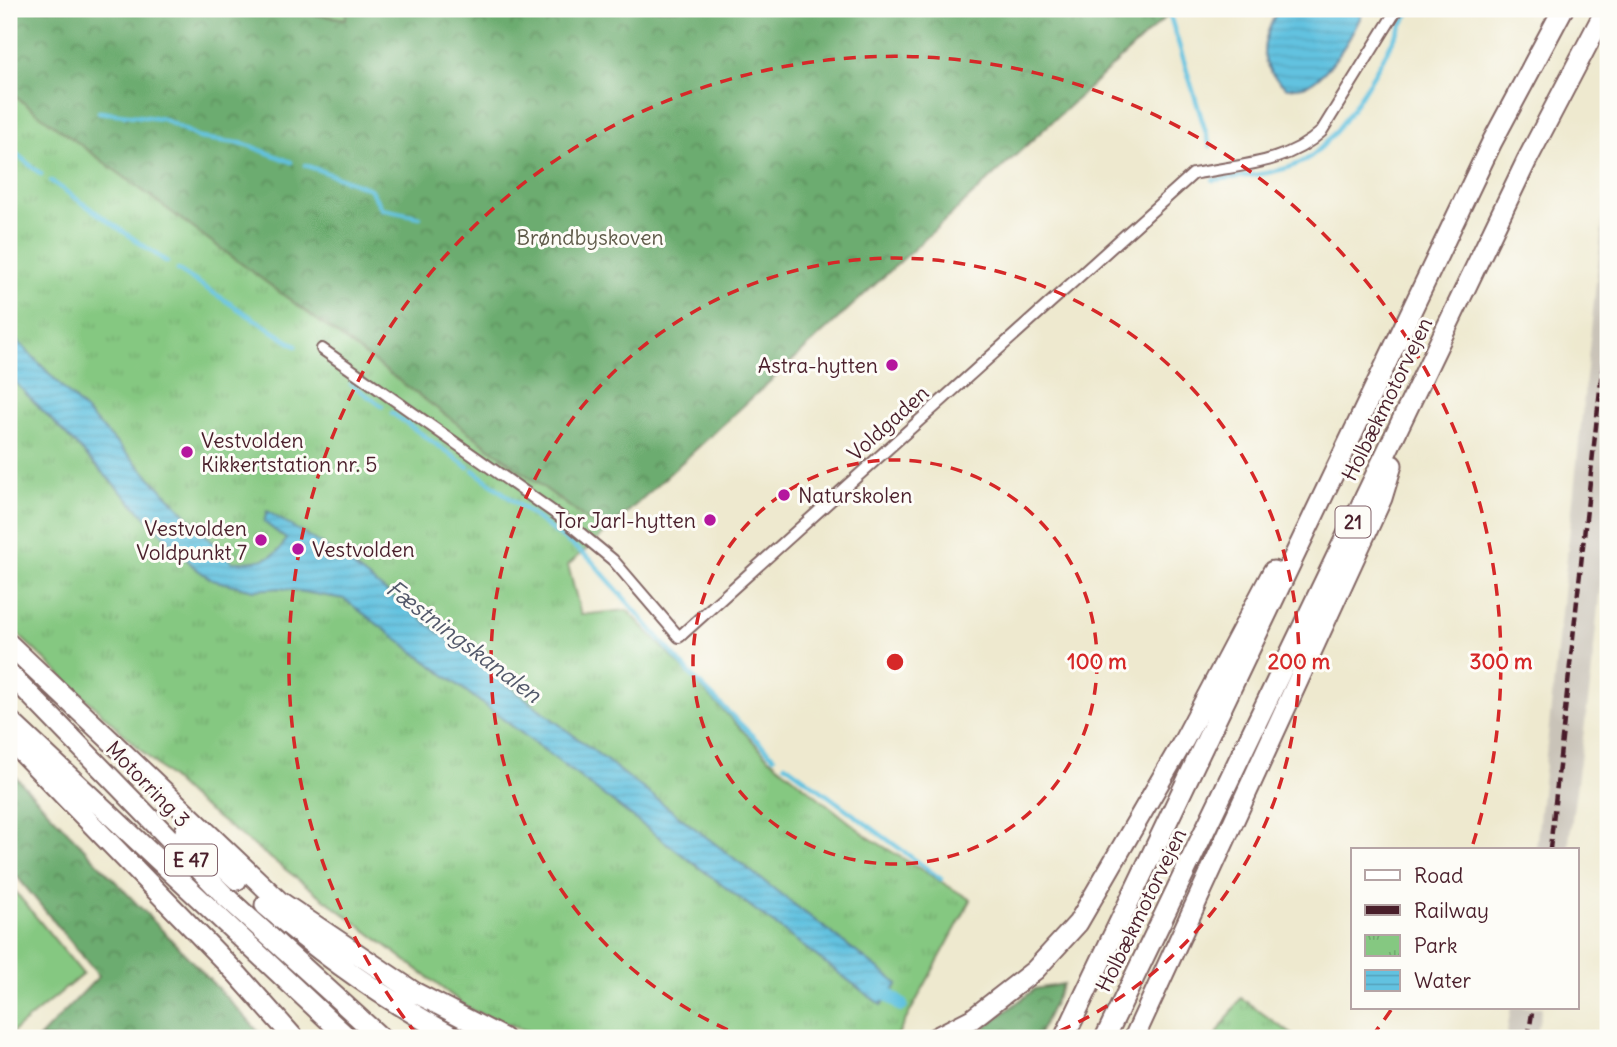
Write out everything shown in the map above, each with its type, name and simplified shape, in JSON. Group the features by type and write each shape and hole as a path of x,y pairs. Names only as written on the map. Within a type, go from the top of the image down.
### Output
{"highway":[{"name":"Holbækmotorvejen","path":"1064,1038 1492,142 1563,9"},
{"name":"Holbækmotorvejen","path":"1105,1038 1527,160 1606,9"},
{"path":"1134,1038 1381,498 1415,393"},
{"path":"935,1038 972,1019 1035,970 1078,923 1184,740 1280,557 1334,472"},
{"path":"9,644 279,901 414,992 503,1038"},
{"name":"Motorring 3","path":"9,673 225,896 381,1038"},
{"name":"E 47","path":"9,720 348,1038"},
{"path":"62,727 142,790 250,891 328,955 429,1024 456,1038"},
{"path":"9,739 229,965 294,1038"}],"street":[{"name":"Voldgaden","path":"322,349 562,518 613,560 678,637 1193,174 1284,157 1304,148 1321,132 1397,9"}],"shaded area":[{"path":"1608,170 1608,503 1591,679 1568,848 1536,848"},
{"path":"1511,1009 1542,1009 1536,1038 1506,1038"}],"green space":[{"name":"Brøndbyskoven","path":"9,9 274,9 346,19 346,9 1165,9 1167,16 605,533 9,92"},
{"path":"275,9 346,9 347,19 279,10"},
{"name":"Vestvolden","path":"9,92 605,533 568,565 581,615 627,610 769,758 868,837 971,900 896,1038 545,1038 471,1010 195,801 9,626"},
{"path":"9,770 264,1038 39,1038 99,976 9,867"},
{"path":"9,884 83,974 9,1035"},
{"path":"1063,984 1037,1038 965,1038 984,1028 1035,989"},
{"path":"1241,998 1297,1038 1214,1038"}],"water":[{"path":"1278,9 1364,9 1348,40 1326,70 1309,84 1287,88 1276,79 1265,61 1265,42"},
{"path":"9,332 232,562 264,559 282,547 286,539 264,522 267,511 337,554 898,984 881,1005 344,599 280,588 254,590 212,580 194,567 9,376"}],"waterway":[{"path":"1168,9 1210,146"},
{"path":"1213,180 1278,171 1298,164 1314,154 1346,118 1411,9"},
{"path":"99,112 163,119 200,138 245,144 291,162"},
{"path":"9,148 41,174"},
{"path":"305,165 370,189 382,209 420,217"},
{"path":"51,181 167,262"},
{"path":"178,270 296,346"},
{"path":"351,384 382,406"},
{"path":"392,413 468,467"},
{"path":"473,470 590,559 693,677 774,757"},
{"path":"785,764 941,879"},
{"name":"Fæstningskanalen","path":"875,985 901,1005"}],"railway":[{"path":"1550,848 1608,316"},
{"path":"1528,1038 1533,1009"}],"place":[{"name":"Astra-hytten","path":"892,365"},
{"name":"Vestvolden Kikkertstation nr. 5","path":"187,452"},
{"name":"Naturskolen","path":"784,495"},
{"name":"Tor Jarl-hytten","path":"710,520"},
{"name":"Vestvolden Voldpunkt 7","path":"261,540"},
{"name":"Vestvolden","path":"298,549"}]}
